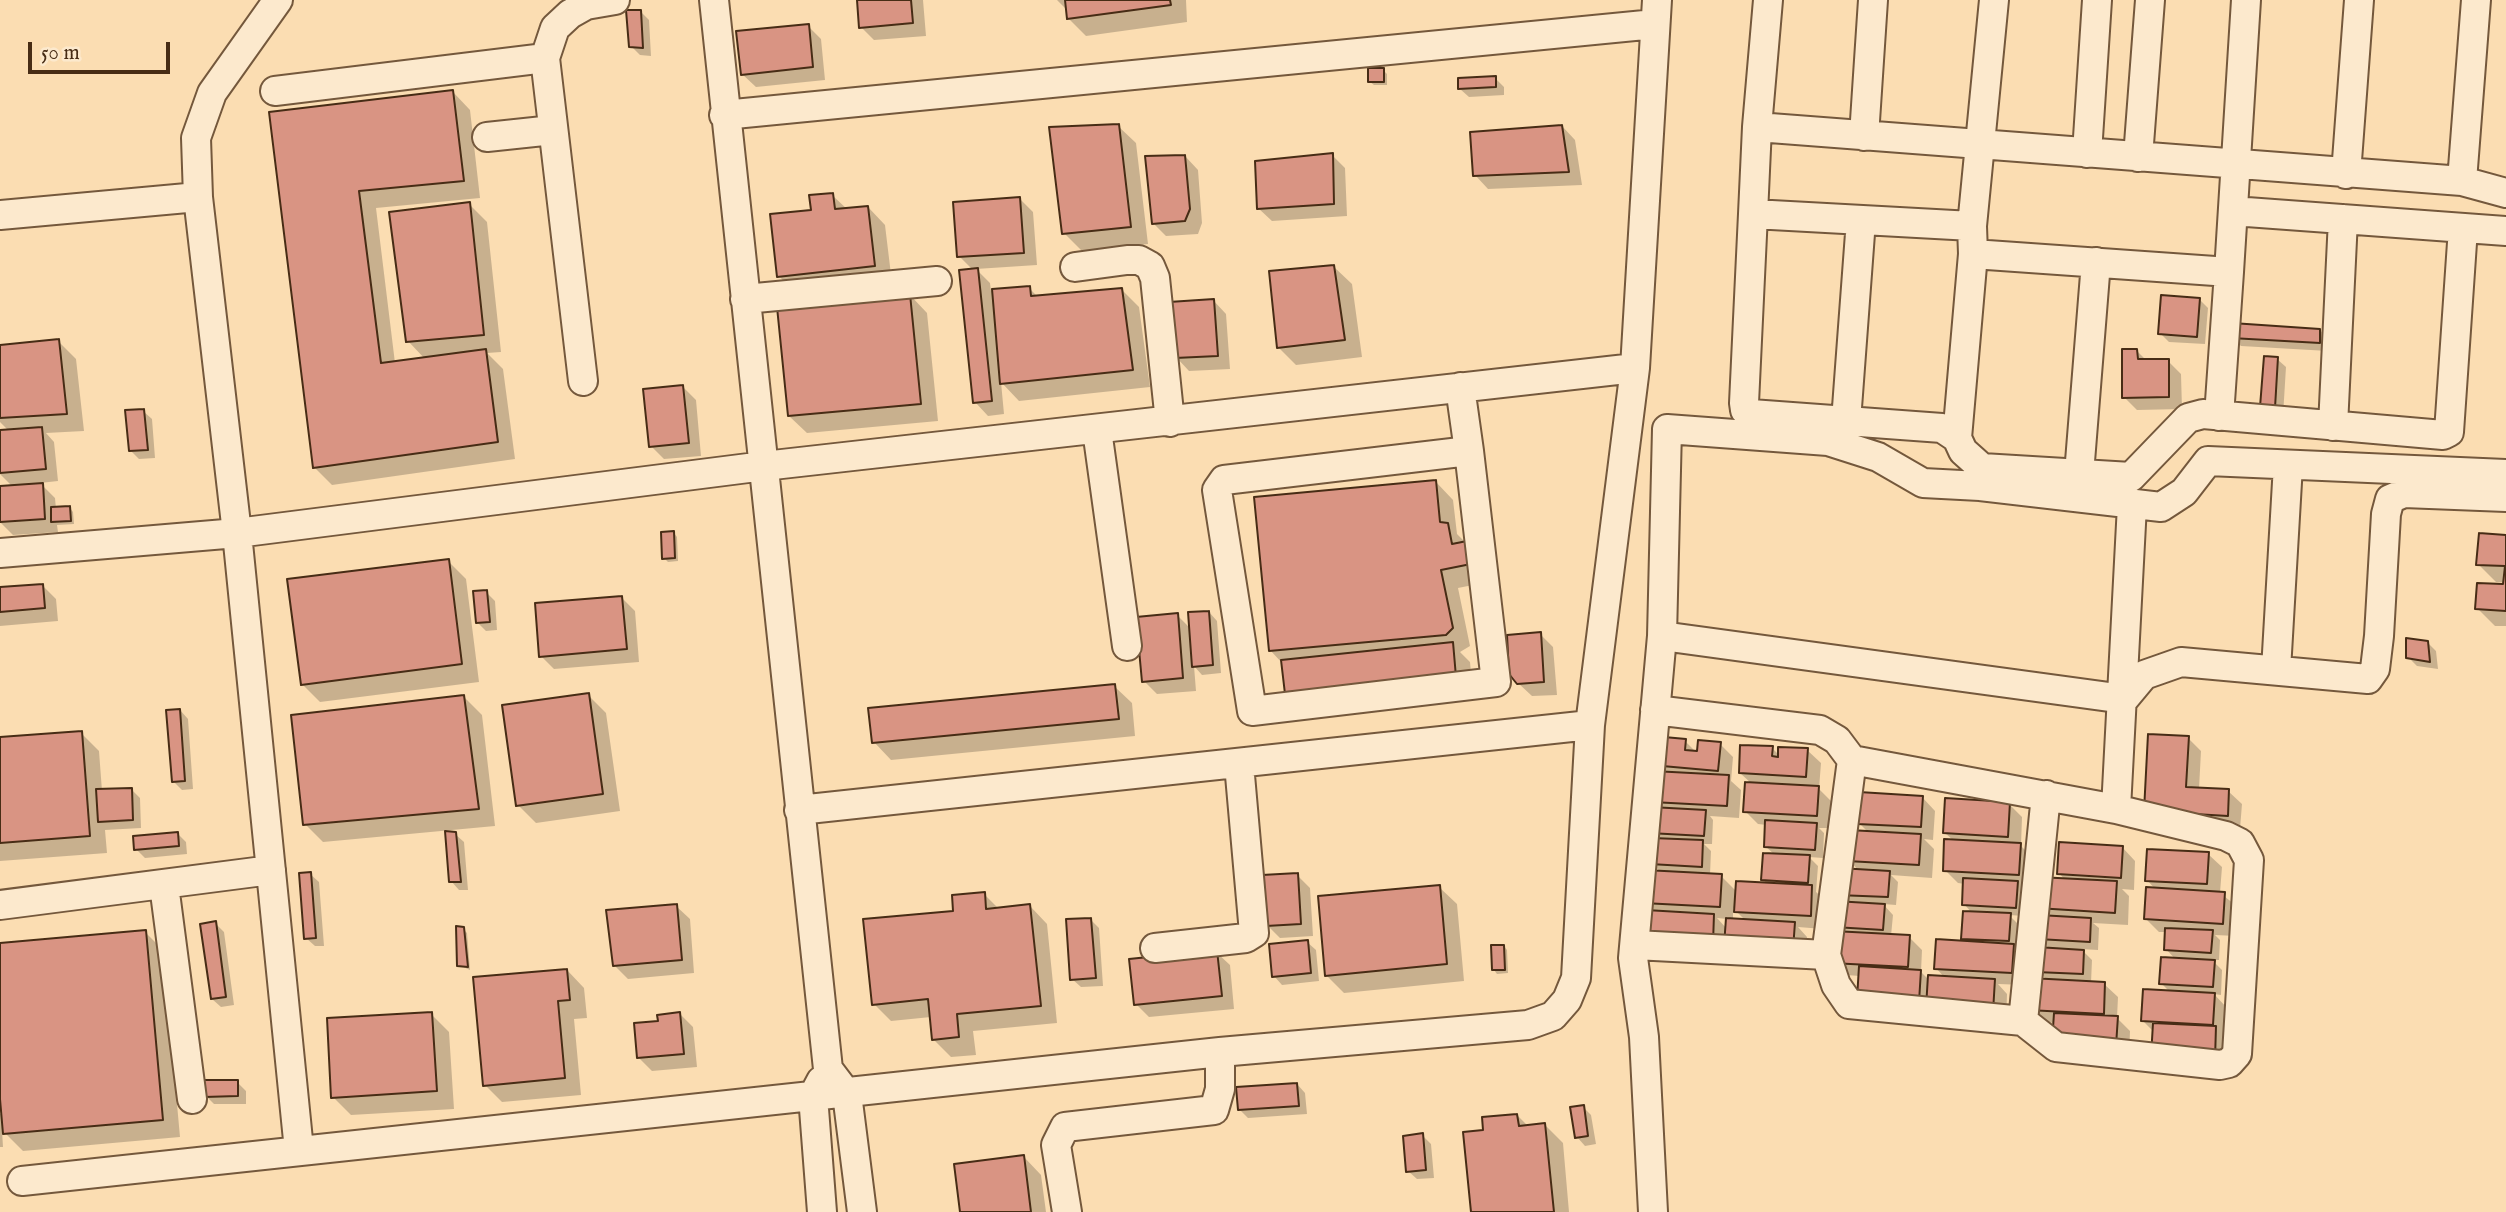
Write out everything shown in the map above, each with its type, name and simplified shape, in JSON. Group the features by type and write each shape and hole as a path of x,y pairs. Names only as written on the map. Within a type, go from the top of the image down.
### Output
{"street":[{"path":"278,0 212,93 196,138 198,197 237,533 299,1150"},
{"path":"583,381 545,58 555,28 570,14 586,5 615,0"},
{"path":"714,0 724,115 828,1069 847,1094 862,1212"},
{"path":"1768,0 1757,127 1753,215 1745,410 1751,414 1942,428 1957,438 1964,452 1982,468 2131,477 2188,418 2203,414 2443,435 2449,432 2463,228"},
{"path":"1864,136 1873,0"},
{"path":"1957,438 1973,254 1972,226 1994,0"},
{"path":"2087,153 2097,0"},
{"path":"2138,157 2150,0"},
{"path":"2219,416 2246,0"},
{"path":"2346,174 2359,0"},
{"path":"2462,181 2476,0"},
{"path":"22,1181 1220,1052 1528,1025 1553,1016 1567,1000 1576,978 1590,725 1635,368 1656,12 724,115"},
{"path":"275,91 545,58"},
{"path":"1757,127 2462,181 2506,193"},
{"path":"487,137 553,130"},
{"path":"0,215 198,197"},
{"path":"2233,211 2506,231"},
{"path":"1753,215 1972,226"},
{"path":"2333,426 2343,219"},
{"path":"1846,421 1861,220"},
{"path":"1973,254 2229,272"},
{"path":"1075,267 1127,260 1139,260 1150,266 1156,278 1170,422"},
{"path":"2079,474 2096,262"},
{"path":"745,299 937,281"},
{"path":"0,553 237,533 764,466 1635,368"},
{"path":"1460,387 1469,451 1496,682 1252,711 1217,490 1224,480 1469,451"},
{"path":"1653,1212 1644,1037 1633,958 1662,636 1667,429 1828,441 1878,457 1923,483 1980,486 2161,507 2183,492 2208,461 2506,474"},
{"path":"1097,430 1127,646"},
{"path":"2276,670 2288,465"},
{"path":"2124,699 2144,675 2181,662 2368,679 2375,669 2386,514 2390,499 2404,493 2506,497"},
{"path":"2116,808 2124,699 2132,505"},
{"path":"1662,636 2124,699"},
{"path":"1655,710 1820,730 1838,740 1852,760 1826,955 1836,985 1849,1004 2023,1021 2056,1047 2220,1065 2230,1063 2237,1054 2249,860 2240,843 2225,836 2116,808 1852,760"},
{"path":"799,810 1590,725"},
{"path":"1156,948 1246,938 1254,933 1239,764"},
{"path":"2023,1021 2046,795"},
{"path":"0,905 271,870"},
{"path":"164,885 191,1099"},
{"path":"1635,945 1826,955"},
{"path":"1067,1212 1056,1145 1065,1127 1208,1113 1218,1105 1222,1073 1220,1052"},
{"path":"822,1212 813,1096 828,1069"}],"building":[{"path":"857,0 911,0 913,23 859,28"},
{"path":"1065,0 1170,0 1171,5 1067,19"},
{"path":"626,10 641,10 643,48 629,47"},
{"path":"809,24 813,67 741,75 736,31"},
{"path":"1368,68 1384,68 1384,82 1368,82"},
{"path":"1496,76 1496,87 1458,89 1458,78"},
{"path":"453,90 464,181 359,191 381,363 486,349 498,442 313,468 269,112"},
{"path":"1119,124 1131,227 1062,234 1049,127"},
{"path":"1562,125 1569,172 1473,176 1470,132"},
{"path":"1333,153 1334,204 1257,209 1255,161"},
{"path":"1185,155 1190,209 1185,221 1152,224 1145,156"},
{"path":"833,193 835,209 868,206 875,266 777,277 770,214 811,210 809,195"},
{"path":"1020,197 1024,253 957,257 953,202"},
{"path":"470,202 484,335 406,342 389,212"},
{"path":"1334,265 1345,340 1277,348 1269,271"},
{"path":"978,268 992,401 973,403 959,270"},
{"path":"1030,286 1031,296 1122,288 1133,370 1000,384 992,289"},
{"path":"910,294 921,404 788,416 777,307"},
{"path":"2161,295 2200,298 2197,337 2158,334"},
{"path":"1214,299 1218,356 1175,358 1169,302"},
{"path":"2232,323 2320,329 2320,343 2231,338"},
{"path":"59,339 67,414 0,418 0,345"},
{"path":"2122,349 2137,349 2138,359 2169,359 2169,397 2122,398"},
{"path":"2264,356 2278,357 2275,408 2260,407"},
{"path":"683,385 689,443 649,447 643,389"},
{"path":"144,409 148,450 129,451 125,410"},
{"path":"42,427 46,469 0,473 0,430"},
{"path":"1436,480 1440,522 1448,523 1452,544 1467,541 1471,564 1441,570 1453,628 1446,635 1269,651 1254,497"},
{"path":"43,483 45,519 0,522 0,486"},
{"path":"70,506 71,521 51,522 51,507"},
{"path":"674,531 675,558 662,559 661,532"},
{"path":"2479,533 2506,535 2506,611 2475,609 2477,583 2503,584 2505,566 2476,565"},
{"path":"449,559 462,664 301,685 287,579"},
{"path":"43,584 45,608 0,612 0,587"},
{"path":"487,590 490,622 476,623 473,591"},
{"path":"622,596 627,649 539,657 535,603"},
{"path":"1209,611 1213,665 1192,667 1188,612"},
{"path":"1178,613 1183,678 1142,682 1136,617"},
{"path":"1541,632 1544,682 1517,684 1509,674 1507,635"},
{"path":"2406,638 2428,641 2430,662 2406,658"},
{"path":"1453,642 1456,677 1285,694 1281,660"},
{"path":"1115,684 1119,719 872,743 868,708"},
{"path":"589,693 603,794 516,806 502,705"},
{"path":"464,695 479,809 303,825 291,715"},
{"path":"180,709 185,781 172,782 166,710"},
{"path":"82,731 90,836 0,843 0,737"},
{"path":"2148,734 2189,736 2186,787 2229,789 2228,816 2144,811"},
{"path":"1653,736 1686,739 1685,750 1697,751 1698,740 1721,742 1718,771 1651,765"},
{"path":"1740,745 1773,746 1772,756 1778,757 1778,747 1808,748 1806,777 1739,773"},
{"path":"1653,771 1729,775 1727,806 1652,802"},
{"path":"1745,782 1819,786 1817,816 1743,812"},
{"path":"132,788 133,820 98,822 96,789"},
{"path":"1859,792 1923,796 1921,827 1857,824"},
{"path":"1945,798 2010,802 2008,837 1943,833"},
{"path":"1651,807 1706,810 1704,836 1649,833"},
{"path":"1765,820 1817,823 1815,850 1764,847"},
{"path":"1849,830 1921,834 1919,865 1847,861"},
{"path":"445,831 456,832 461,882 449,882"},
{"path":"178,832 179,846 134,850 133,836"},
{"path":"1652,838 1703,840 1702,867 1650,864"},
{"path":"1944,839 2021,843 2019,875 1943,871"},
{"path":"2059,842 2123,846 2121,878 2057,874"},
{"path":"2147,849 2209,852 2207,884 2145,881"},
{"path":"1763,853 1810,855 1808,883 1761,880"},
{"path":"1839,868 1890,871 1888,897 1837,895"},
{"path":"1645,870 1722,874 1720,907 1643,903"},
{"path":"311,872 316,938 304,939 299,873"},
{"path":"1298,873 1301,924 1266,926 1262,875"},
{"path":"2038,877 2117,881 2115,913 2037,908"},
{"path":"1963,878 2018,881 2016,908 1962,905"},
{"path":"1736,881 1812,885 1811,916 1734,912"},
{"path":"1440,885 1447,964 1325,976 1318,896"},
{"path":"2146,887 2225,892 2223,924 2144,919"},
{"path":"985,892 986,909 1030,904 1041,1006 957,1014 959,1037 932,1040 928,999 872,1005 863,919 953,911 952,895"},
{"path":"1835,901 1885,904 1883,930 1834,927"},
{"path":"677,904 682,960 613,966 606,910"},
{"path":"1646,910 1714,914 1713,944 1645,941"},
{"path":"1963,911 2011,913 2009,941 1961,939"},
{"path":"2039,915 2091,918 2090,942 2038,939"},
{"path":"1091,918 1096,978 1070,980 1066,919"},
{"path":"1726,918 1795,922 1793,950 1724,946"},
{"path":"216,921 226,997 211,999 200,924"},
{"path":"456,926 464,927 468,967 457,966"},
{"path":"2165,928 2213,930 2211,953 2164,950"},
{"path":"146,930 163,1120 3,1134 0,1099 0,943"},
{"path":"1833,931 1910,935 1908,967 1831,963"},
{"path":"1936,939 2014,944 2012,973 1934,969"},
{"path":"1308,940 1311,973 1272,977 1269,944"},
{"path":"1491,945 1504,945 1505,970 1492,970"},
{"path":"2037,947 2084,950 2083,974 2036,972"},
{"path":"1217,950 1222,996 1134,1005 1129,959"},
{"path":"2161,957 2215,960 2213,987 2159,984"},
{"path":"1859,966 1921,970 1919,1002 1857,999"},
{"path":"567,969 570,1000 558,1001 565,1078 483,1086 473,977"},
{"path":"1928,975 1995,979 1993,1012 1926,1008"},
{"path":"2030,978 2105,982 2104,1014 2028,1010"},
{"path":"2143,989 2215,993 2213,1025 2141,1021"},
{"path":"432,1012 437,1091 331,1098 327,1018"},
{"path":"680,1012 684,1054 637,1058 634,1023 658,1021 657,1015"},
{"path":"2054,1013 2118,1016 2116,1046 2052,1043"},
{"path":"2153,1023 2216,1026 2215,1060 2151,1057"},
{"path":"204,1080 238,1080 238,1096 204,1097"},
{"path":"1297,1083 1299,1106 1238,1110 1236,1087"},
{"path":"1584,1105 1588,1136 1575,1138 1570,1107"},
{"path":"1517,1114 1519,1126 1545,1123 1554,1212 1471,1212 1463,1132 1483,1130 1482,1117"},
{"path":"1423,1133 1426,1170 1406,1172 1403,1136"},
{"path":"1024,1155 1031,1212 960,1212 954,1164"}]}
